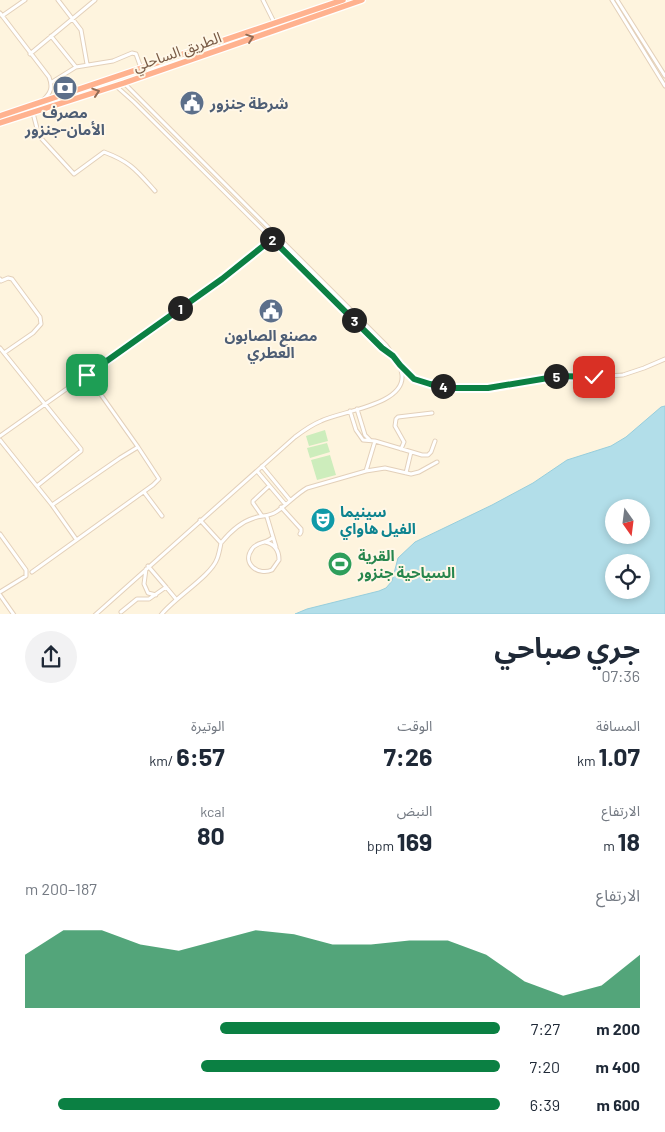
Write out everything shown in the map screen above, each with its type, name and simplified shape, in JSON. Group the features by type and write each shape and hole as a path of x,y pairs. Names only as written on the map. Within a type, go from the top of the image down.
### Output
{"highway":[{"name":"الطريق الساحلي","path":"0,116 343,0"},
{"name":"الطريق الساحلي","path":"0,123 124,83 362,0"}],"street":[{"path":"25,0 1,14 52,82 50,94 41,102"},
{"path":"58,0 81,30 87,64"},
{"path":"30,54 94,0"},
{"path":"263,0 274,22"},
{"path":"612,0 665,76"},
{"path":"617,0 665,86"},
{"path":"51,36 76,66"},
{"path":"52,82 76,66 113,61 134,53 138,57 142,68"},
{"path":"124,83 386,345 400,365 414,379 430,384 471,389 488,388 560,376 594,377 623,375 665,359"},
{"path":"115,86 134,102 382,348 393,356"},
{"path":"32,112 39,136 74,174 104,152 131,165 155,191"},
{"path":"76,539 0,438 44,404 222,279 276,235"},
{"path":"300,266 304,262"},
{"path":"0,281 8,278 12,279 40,317 42,324 33,333 4,353"},
{"path":"365,331 368,327"},
{"path":"0,348 81,452 37,486"},
{"path":"94,614 295,437 314,424 377,403 393,394 401,384 400,365"},
{"path":"32,572 158,482 159,479 87,375"},
{"path":"357,409 365,435 373,440 422,456 428,455 431,452 435,441"},
{"path":"350,411 360,438 366,441 373,440"},
{"path":"401,449 404,442 395,426 398,417 432,413"},
{"path":"366,471 373,440"},
{"path":"52,505 138,447"},
{"path":"406,473 411,452"},
{"path":"161,614 211,568 217,560 221,543 233,530 247,520 262,516 267,517 307,488 366,471 385,468 406,473 419,472 437,462"},
{"path":"262,466 290,500"},
{"path":"256,471 285,504"},
{"path":"262,516 254,501 269,486"},
{"path":"144,492 162,516"},
{"path":"281,507 301,529 302,532 300,534"},
{"path":"267,517 279,560 276,566 268,572 258,571 249,562 250,552 255,545 270,540 272,537"},
{"path":"200,520 221,543"},
{"path":"0,534 26,570 26,576 0,593 14,614"},
{"path":"265,542 277,549"},
{"path":"147,567 176,599"},
{"path":"147,567 145,588 148,593 156,595"},
{"path":"121,612 137,599 149,599 166,587"}],"green space":[{"path":"325,430 328,441 309,446 306,436"},
{"path":"327,443 330,452 310,458 307,448"},
{"path":"330,455 336,475 317,480 311,460"}],"water":[{"path":"665,406 665,614 295,614 307,609 386,588 392,581 398,558 415,542 533,483 567,460 611,446 626,437 661,407"}],"place":[{"name":"مصرف الأمان-جنزور","path":"65,88"},
{"name":"شرطة جنزور","path":"192,103"},
{"name":"مصنع الصابون العطري","path":"271,311"},
{"name":"سينيما الفيل هاواي","path":"323,520"},
{"name":"القرية السياحية جنزور","path":"340,564"}],"route":[{"path":"87,375 222,279 272,239 382,348 393,356 414,379 450,388 471,389 560,376 594,377"}]}
